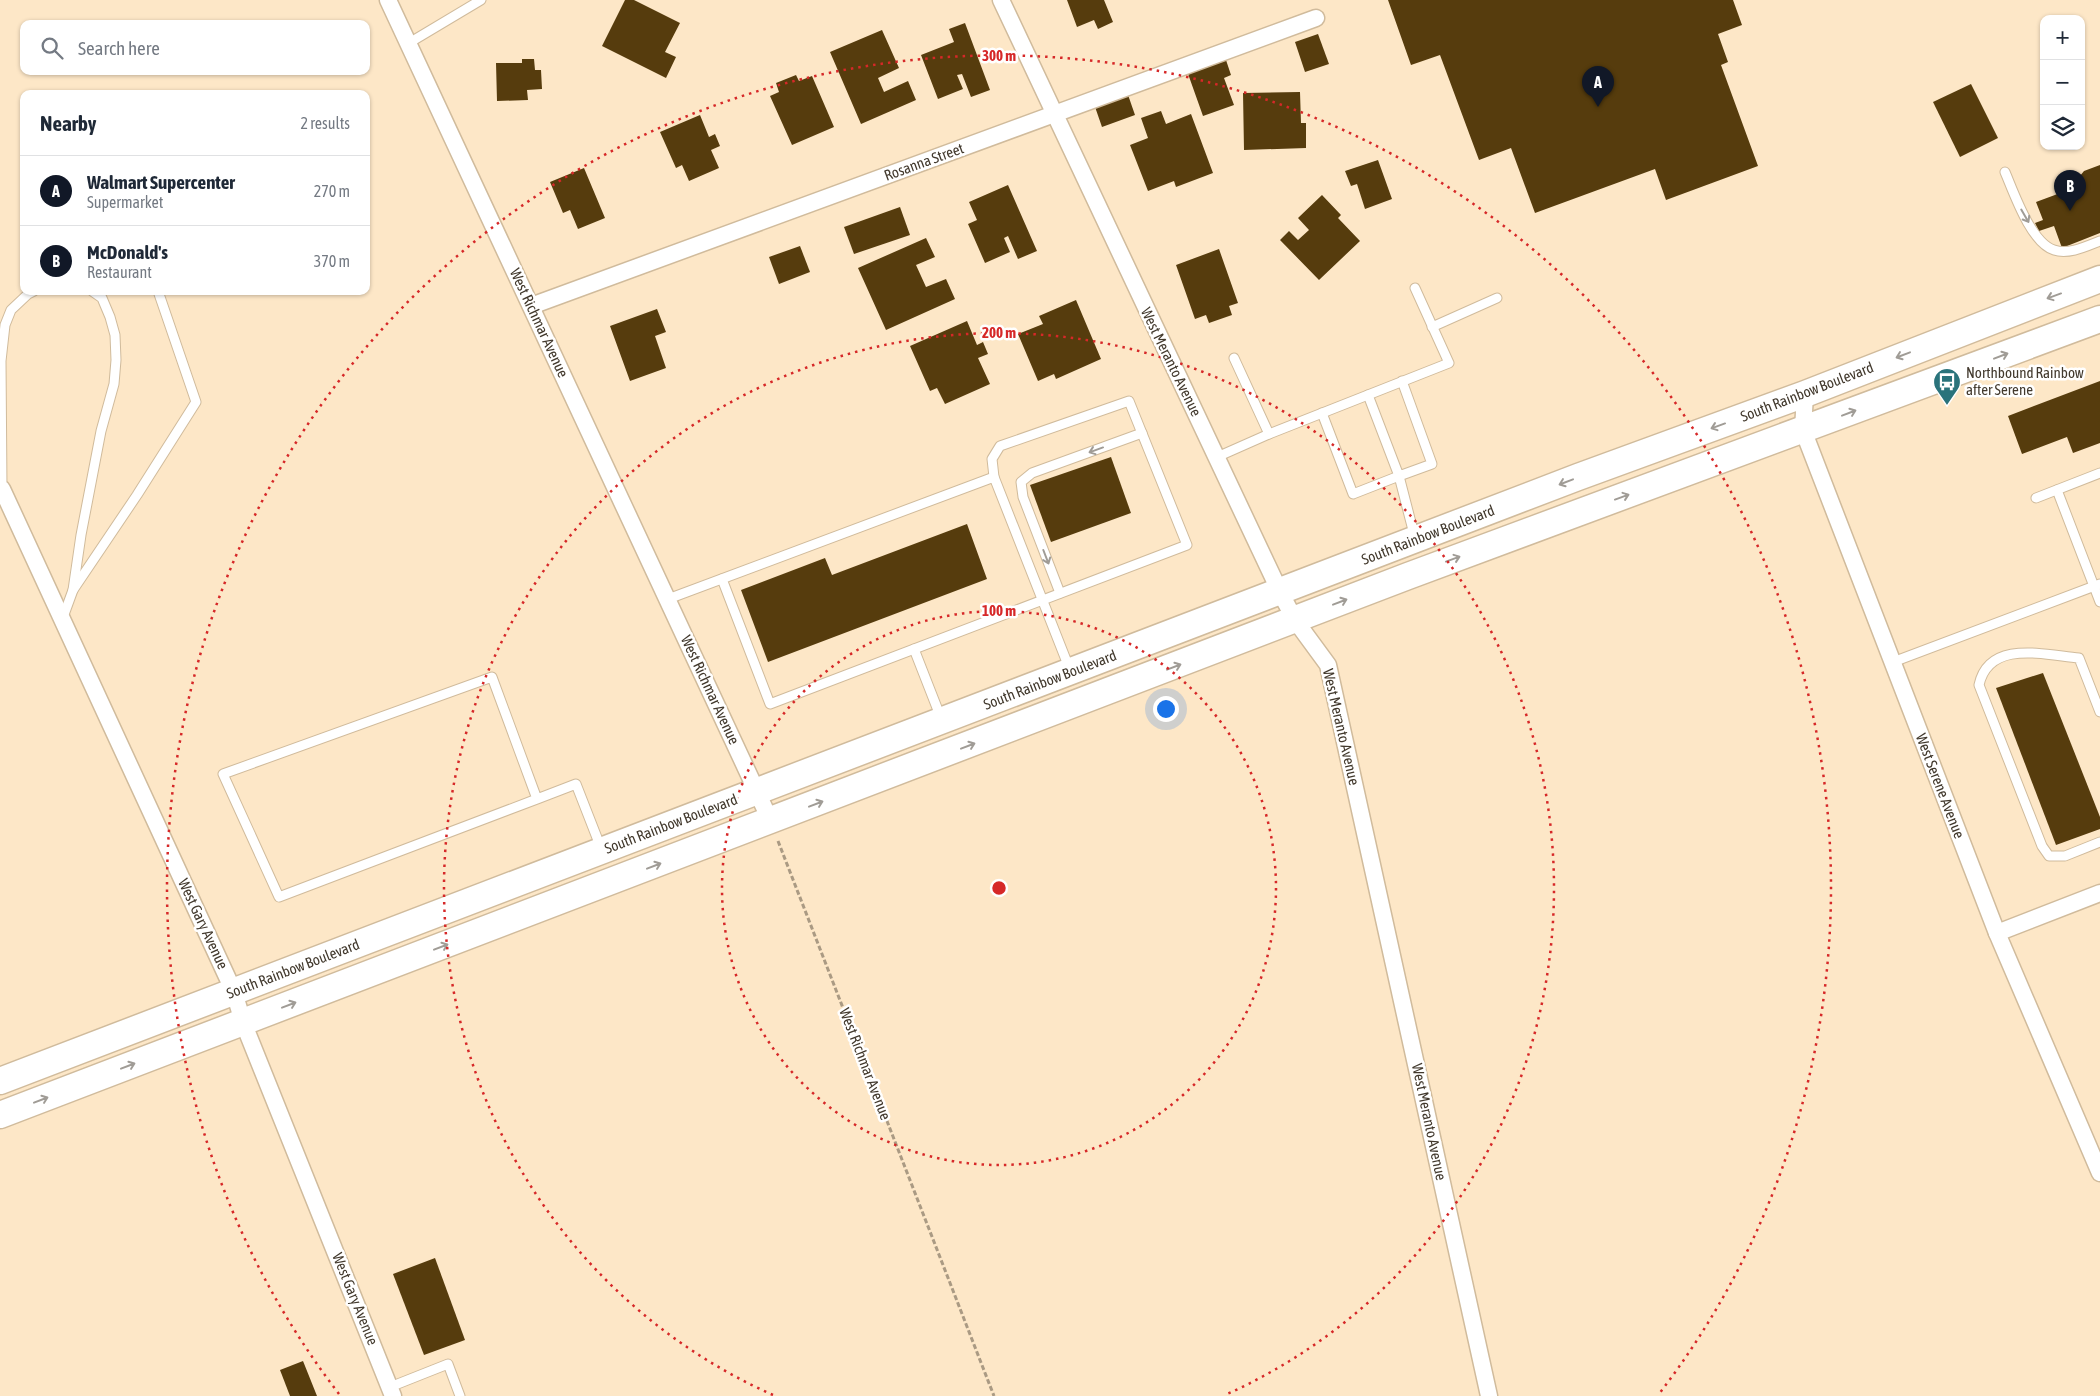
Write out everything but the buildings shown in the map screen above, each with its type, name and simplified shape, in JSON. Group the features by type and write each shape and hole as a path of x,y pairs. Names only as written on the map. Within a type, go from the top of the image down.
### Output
{"main road":[{"name":"South Rainbow Boulevard","path":"0,1081 942,720 1805,394 2100,279"},
{"name":"South Rainbow Boulevard","path":"0,1116 1435,566 2100,319"}],"street":[{"name":"West Richmar Avenue","path":"388,0 770,822"},
{"name":"West Meranto Avenue","path":"1001,0 1280,592 1295,620 1328,665 1489,1396"},
{"name":"Rosanna Street","path":"531,306 1316,18"},
{"name":"West Serene Avenue","path":"1805,394 1803,430 1997,933 2100,1173"},
{"name":"West Gary Avenue","path":"2,489 234,992 243,1022 391,1391"},
{"path":"1997,933 2100,893"}],"lane":[{"path":"409,44 481,0"},
{"path":"2005,172 2022,210 2037,236 2048,247 2055,251 2068,251 2100,241"},
{"path":"1216,457 1269,434 1449,363 1415,288"},
{"path":"2,489 1,361 5,325 12,310 27,295"},
{"path":"62,620 73,590 101,431 114,384 116,360 115,335 102,298 98,295"},
{"path":"73,590 137,495 196,402 159,295"},
{"path":"1432,327 1497,298"},
{"path":"1234,358 1269,434"},
{"path":"1322,413 1353,494 1432,464 1402,381"},
{"path":"1368,395 1399,476 1416,540"},
{"path":"722,579 770,704 1042,599 1187,545 1129,401 1000,446 992,459 994,477 1042,599 1071,672"},
{"path":"1060,593 1024,497 1021,482 1032,473 1142,433"},
{"path":"2036,498 2100,473"},
{"path":"668,599 994,477"},
{"path":"2057,490 2097,585 2100,602"},
{"path":"1893,662 2097,585"},
{"path":"914,649 942,720"},
{"path":"2100,712 2079,658 2016,652 1990,662 1982,672 1979,685 2042,846 2049,856 2065,856 2100,842"},
{"path":"537,799 492,677 223,774 279,897 537,799 576,784 602,850"},
{"path":"391,1391 448,1364 460,1396"}],"path":[{"name":"West Richmar Avenue","path":"770,822 994,1396"}],"place":[{"name":"Walmart Supercenter","path":"1598,107"},
{"name":"McDonald's","path":"2070,211"},
{"name":"Northbound Rainbow after Serene","path":"1947,406"}]}
